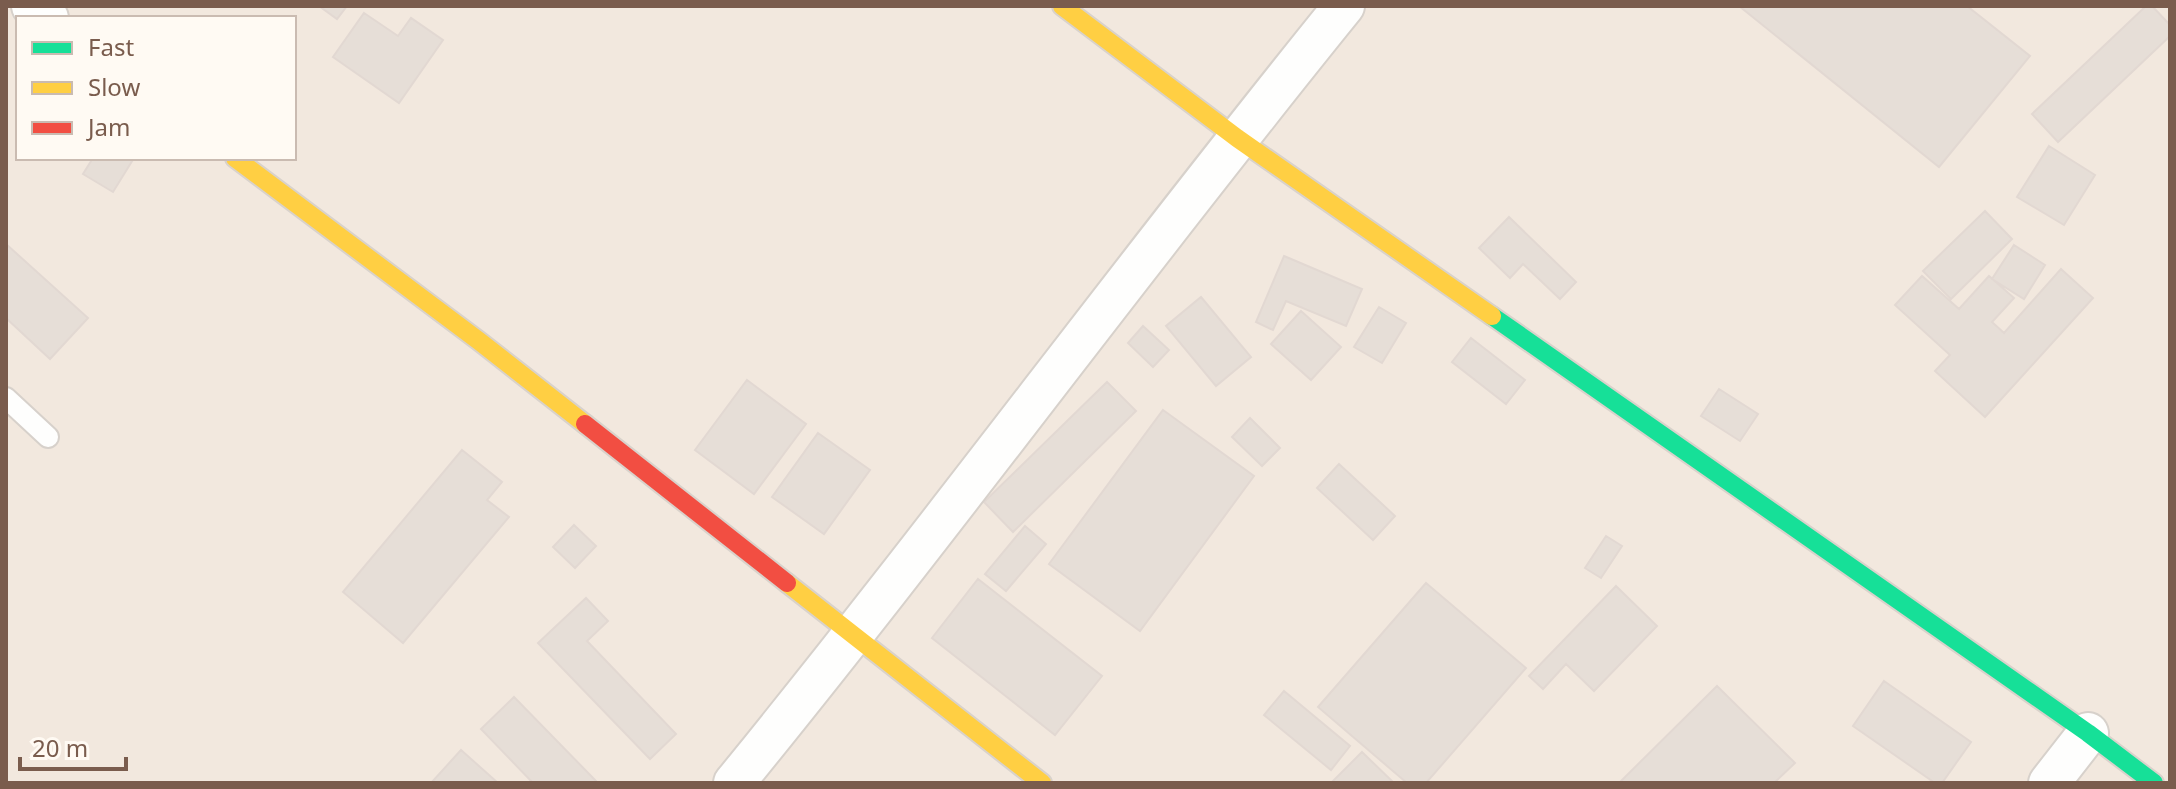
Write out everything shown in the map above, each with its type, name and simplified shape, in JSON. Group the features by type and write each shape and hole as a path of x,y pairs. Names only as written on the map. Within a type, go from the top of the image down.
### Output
{"street":[{"path":"1062,6 1237,138 2088,733 2154,783"},
{"path":"734,783 854,636 1237,138 1344,6"},
{"path":"238,160 479,341 1042,783"},
{"path":"2049,783 2088,733"}],"lane":[{"path":"6,398 48,437"}],"shaded area":[{"path":"6,6 2170,6 2170,783 6,783"}],"building":[{"path":"319,6 347,6 337,19"},
{"path":"1739,6 1967,6 2030,56 1939,167"},
{"path":"2146,6 2152,6 2170,25 2170,36 2058,142 2032,114"},
{"path":"364,13 398,36 411,18 443,40 399,103 333,57"},
{"path":"2049,146 2095,175 2064,225 2017,197"},
{"path":"92,160 133,160 113,192 83,174"},
{"path":"1985,211 2012,239 1951,299 1923,271"},
{"path":"1509,217 1576,282 1560,299 1523,264 1510,278 1479,248"},
{"path":"6,244 88,318 50,359 6,318"},
{"path":"2014,245 2045,265 2024,299 1992,279"},
{"path":"1284,256 1362,289 1346,326 1286,301 1273,330 1256,322"},
{"path":"2061,269 2093,298 1985,417 1935,371 1950,355 1895,305 1922,276 1959,309 1989,276 2014,298 1992,322 2004,333"},
{"path":"1201,297 1251,357 1216,386 1166,326"},
{"path":"1379,307 1406,323 1382,363 1354,347"},
{"path":"1301,311 1341,347 1311,380 1271,344"},
{"path":"1143,326 1169,350 1153,367 1128,343"},
{"path":"1471,338 1525,380 1506,404 1452,362"},
{"path":"747,380 806,424 754,494 695,450"},
{"path":"1107,382 1136,411 1013,532 984,502"},
{"path":"1719,389 1758,414 1740,441 1701,416"},
{"path":"1163,410 1254,476 1140,631 1049,564"},
{"path":"1250,418 1280,448 1262,466 1232,437"},
{"path":"818,433 870,470 824,534 772,497"},
{"path":"462,450 502,482 487,500 509,517 403,643 343,592"},
{"path":"1339,464 1395,516 1373,540 1317,488"},
{"path":"574,525 596,546 575,568 553,547"},
{"path":"1025,526 1046,544 1006,591 985,574"},
{"path":"1606,536 1622,546 1601,578 1585,568"},
{"path":"978,579 1102,676 1055,735 932,638"},
{"path":"1426,583 1526,668 1426,783 1407,783 1318,707"},
{"path":"1616,586 1657,626 1594,691 1566,664 1543,689 1529,676"},
{"path":"586,598 608,621 587,641 676,734 650,759 538,643"},
{"path":"1884,681 1971,742 1942,783 1935,783 1853,726"},
{"path":"1717,686 1795,763 1774,783 1619,783"},
{"path":"1284,691 1350,746 1331,770 1264,715"},
{"path":"514,697 598,783 533,783 481,729"},
{"path":"461,750 498,783 431,783"},
{"path":"1362,752 1394,783 1331,783"}],"traffic: fast":[{"path":"1492,316 2088,733 2154,783"}],"traffic: slow":[{"path":"1062,6 1237,138 1492,316"},
{"path":"238,160 585,424"},
{"path":"787,583 1042,783"}],"traffic: jam":[{"path":"585,424 787,583"}]}
